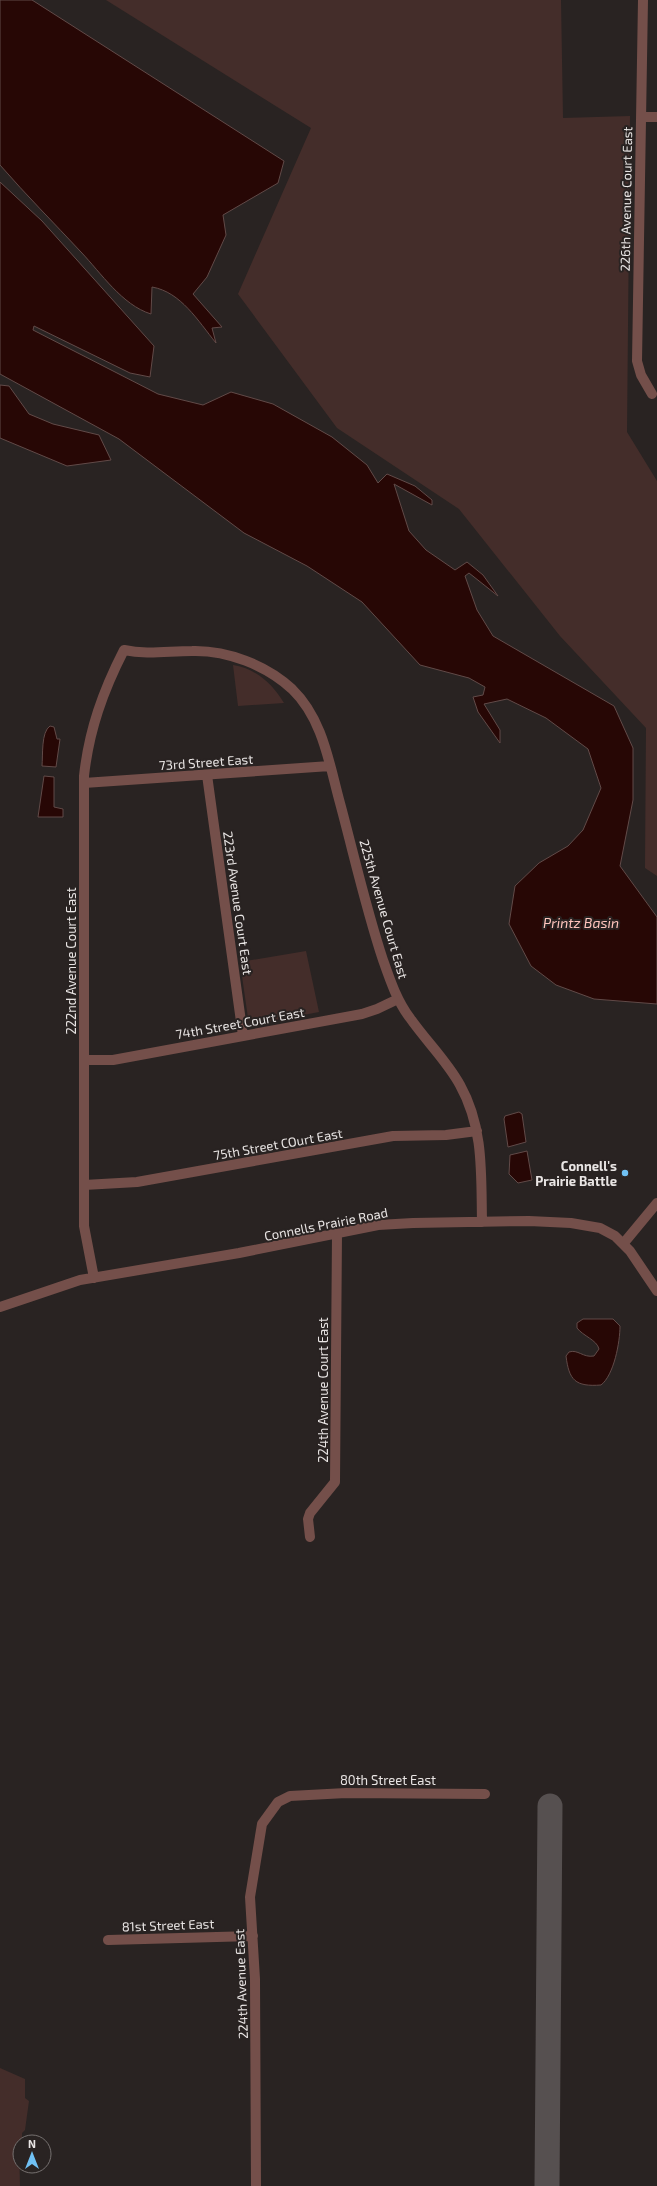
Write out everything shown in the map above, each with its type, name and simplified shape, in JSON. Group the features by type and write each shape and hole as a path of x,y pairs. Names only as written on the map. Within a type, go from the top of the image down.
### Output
{"street":[{"name":"226th Avenue Court East","path":"643,0 637,360 641,375 652,394"},
{"path":"641,117 657,117"},
{"name":"225th Avenue Court East","path":"124,650 145,653 191,651 221,654 255,665 291,689 302,700 315,721 325,745 377,939 398,999 408,1016 449,1067 460,1086 474,1118 478,1131 481,1161 482,1222"},
{"name":"222nd Avenue Court East","path":"94,1278 84,1226 84,783 87,751 93,725 102,696 124,650"},
{"name":"73rd Street East","path":"84,783 330,766"},
{"name":"223rd Avenue Court East","path":"207,775 243,1036"},
{"name":"74th Street Court East","path":"84,1060 113,1060 362,1014 398,999"},
{"name":"75th Street COurt East","path":"84,1186 137,1182 393,1136 446,1135 478,1131"},
{"path":"623,1244 657,1203"},
{"name":"Connells Prairie Road","path":"0,1307 80,1280 240,1253 378,1225 482,1222 529,1221 571,1223 600,1228 615,1236 630,1251 657,1291"},
{"name":"224th Avenue Court East","path":"310,1537 308,1519 310,1513 335,1482 337,1234"},
{"name":"80th Street East","path":"290,1796 346,1793 485,1794"},
{"name":"224th Avenue East","path":"256,2186 256,1994 250,1897 262,1824 278,1802 290,1796"},
{"name":"81st Street East","path":"108,1940 253,1936"}],"shaded area":[{"path":"106,0 561,0 563,118 630,116 627,432 657,481 657,876 645,868 646,728 560,636 459,509 337,428 238,294 311,128"},
{"path":"233,665 256,673 263,678 280,696 284,703 238,706"},
{"path":"306,951 319,1012 256,1024 251,1022 248,1018 240,962"},
{"path":"0,2068 25,2079 25,2098 29,2101 25,2130 22,2134 12,2134 12,2174 20,2174 20,2186 0,2186"}],"water":[{"path":"0,0 32,0 284,161 278,183 223,215 226,235 207,277 193,294 222,327 212,328 216,343 180,301 162,290 152,287 151,314 140,310 121,296 0,165"},
{"name":"Printz Basin","path":"0,182 42,221 154,346 150,377 130,373 34,326 33,330 158,394 203,405 231,392 273,404 332,437 367,465 378,483 387,474 415,486 432,500 432,505 394,484 409,531 426,550 455,570 467,562 483,575 498,596 469,573 465,576 477,610 493,636 614,706 633,748 633,800 620,866 657,917 657,1004 594,999 556,985 531,966 509,924 515,886 539,863 568,846 583,830 601,788 588,749 546,718 507,699 484,704 500,730 500,743 478,712 473,697 483,695 485,687 469,678 420,665 362,602 307,566 244,533 119,439 0,374"},
{"path":"0,385 9,386 29,414 53,424 99,435 111,460 67,466 0,438"},
{"path":"50,726 54,727 57,739 60,739 56,767 42,766 45,733"},
{"path":"44,776 54,777 54,807 63,809 63,817 38,817"},
{"path":"519,1112 522,1114 526,1142 508,1147 504,1119 505,1116"},
{"path":"527,1151 532,1180 518,1183 509,1174 510,1155"},
{"path":"583,1319 613,1319 620,1326 619,1341 613,1366 606,1380 601,1385 585,1385 579,1383 572,1376 567,1364 566,1356 569,1352 572,1351 587,1356 594,1356 599,1349 596,1343 577,1328 577,1323"}],"taxiway":[{"path":"547,2186 550,1806"}],"place":[{"name":"Connell's Prairie Battle","path":"625,1173"}]}
